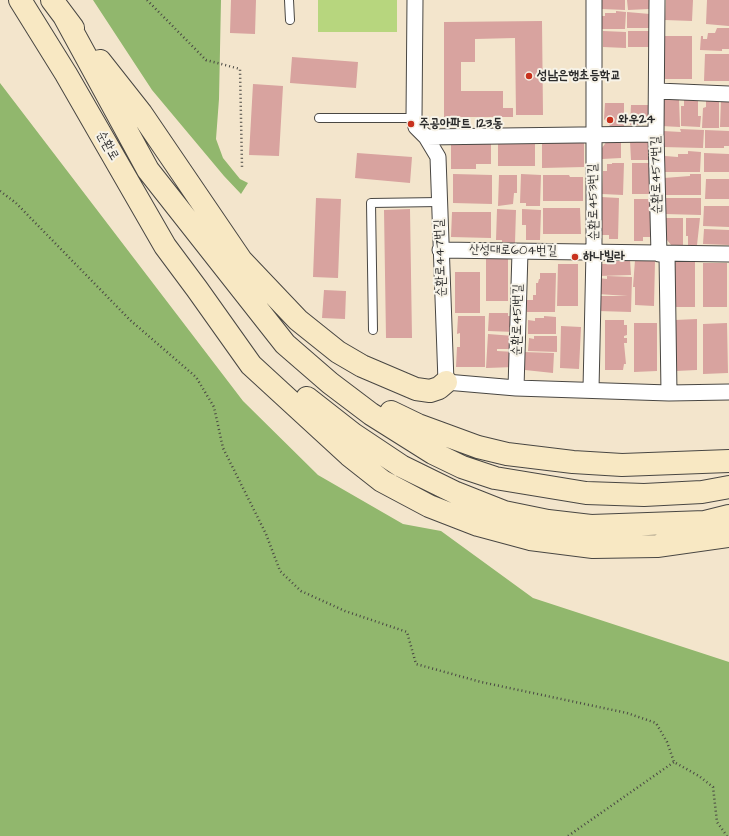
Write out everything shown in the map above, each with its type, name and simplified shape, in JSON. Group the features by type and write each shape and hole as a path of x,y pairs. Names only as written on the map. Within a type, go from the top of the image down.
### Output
{"main road":[{"name":"순환로","path":"20,0 66,74 164,246 197,288"},
{"path":"58,8 141,112 241,260 298,320 338,352 362,366 416,389 430,391 439,388 446,382"},
{"path":"58,8 148,170 286,344 370,414 433,453 462,467 495,478 586,493 644,495 702,492 729,487"},
{"path":"197,288 271,367 313,404 353,434 401,466 456,493 504,512 548,521 591,526 640,526 705,522 729,516"},
{"path":"197,288 251,365 268,381 349,455 382,481 429,506 478,525 530,539 593,547 657,546 729,536"},
{"path":"343,393 424,427 478,447 507,454 572,462 622,465 729,460"}],"street":[{"path":"414,118 415,0"},
{"name":"순환로453번길","path":"591,389 594,252 594,0"},
{"name":"순환로457번길","path":"658,0 658,91 656,134 669,393"},
{"path":"658,91 729,94"},
{"name":"순환로447번길","path":"414,118 416,127 426,137 438,156 440,250 446,382"},
{"path":"426,137 656,134"},
{"name":"산성대로604번길","path":"440,250 729,254"},
{"name":"순환로451번길","path":"516,388 520,252"},
{"path":"446,382 516,388 591,389 669,393 729,392"}],"lane":[{"path":"289,0 290,20"},
{"path":"319,118 414,118"},
{"path":"373,330 371,203 439,202"}],"path":[{"path":"147,0 206,60 240,69 242,167"},
{"path":"0,191 16,203 130,320 196,377 214,407 223,448 266,534 280,571 301,591 345,611 407,632 416,664 481,682 627,713 656,723 667,742 674,762 713,787 717,822 727,836"},
{"path":"568,836 674,762"}],"green space":[{"path":"93,0 221,0 219,99 216,139 223,158 240,179 248,183 241,194 224,176 152,90"},
{"path":"318,0 397,0 397,32 318,32"},
{"path":"0,83 243,401 318,475 403,524 441,531 533,598 729,662 729,836 0,836"}],"building":[{"path":"231,0 256,0 255,34 230,33"},
{"path":"602,0 625,0 625,10 602,9"},
{"path":"627,0 649,0 649,9 628,10"},
{"path":"666,0 693,0 692,21 665,20"},
{"path":"707,0 729,0 729,26 706,24"},
{"path":"616,11 626,12 625,29 602,29 602,16 605,16 605,13 616,13"},
{"path":"627,12 650,14 650,28 627,28"},
{"name":"성남은행초등학교","path":"542,21 543,115 516,115 515,38 475,39 475,62 461,62 461,91 503,91 503,108 513,108 513,117 444,117 444,22"},
{"path":"717,28 729,28 729,49 722,49 722,51 700,50 701,36 703,36 703,39 707,39 708,33 715,33"},
{"path":"603,31 626,32 626,48 603,47"},
{"path":"628,31 649,31 650,47 628,47"},
{"path":"665,36 692,36 692,79 665,79"},
{"path":"705,54 729,54 729,81 704,81"},
{"path":"292,57 358,62 356,88 290,83"},
{"path":"253,84 283,86 279,156 249,155"},
{"path":"664,98 679,99 680,127 661,126"},
{"path":"706,98 719,98 719,128 702,128 703,108 706,107"},
{"path":"684,99 698,99 698,116 701,116 700,127 681,126 681,106 684,106"},
{"path":"721,99 729,99 729,127 720,127"},
{"path":"605,103 624,103 624,126 610,126 604,119"},
{"path":"631,105 650,105 650,120 640,122 640,125 630,125"},
{"path":"680,129 704,130 703,148 662,147 663,131 681,132"},
{"path":"705,130 729,131 729,146 724,146 724,148 705,148"},
{"path":"646,140 650,143 651,160 631,160 630,141"},
{"path":"607,141 621,141 621,158 602,159 602,148"},
{"path":"451,142 491,142 491,164 476,164 476,169 451,169"},
{"path":"535,142 535,166 498,166 498,143"},
{"path":"542,142 584,142 584,167 542,168"},
{"path":"688,151 701,152 700,172 665,172 665,156 678,157 678,154 688,154"},
{"path":"357,153 412,157 410,183 355,178"},
{"path":"704,153 729,154 729,172 704,172"},
{"path":"624,163 623,195 602,194 603,171 607,171 607,164"},
{"path":"632,163 651,163 651,194 632,194"},
{"path":"453,174 492,175 492,204 453,203"},
{"path":"521,174 541,175 540,206 526,206 526,203 520,203"},
{"path":"690,174 701,174 701,195 664,195 664,178 690,176"},
{"path":"499,175 517,175 517,193 514,193 513,204 498,206"},
{"path":"543,175 569,175 570,177 583,177 583,201 543,201"},
{"path":"706,179 729,179 729,199 705,199"},
{"path":"601,197 619,198 618,239 609,239 609,235 600,235"},
{"path":"316,198 341,199 338,278 313,277"},
{"path":"666,198 701,198 701,215 665,214"},
{"path":"634,199 650,199 651,237 643,237 643,241 634,241"},
{"path":"704,206 729,206 729,227 703,226"},
{"path":"543,208 580,208 581,234 543,234"},
{"path":"410,209 412,338 386,338 384,210"},
{"path":"497,209 516,210 515,243 496,240"},
{"path":"522,209 541,210 540,240 526,240 526,225 522,225"},
{"path":"452,212 491,212 491,238 451,237"},
{"path":"666,218 683,218 683,245 672,246 667,240"},
{"path":"686,218 700,218 697,245 688,245 688,236 686,236"},
{"path":"704,229 729,230 729,245 703,244"},
{"path":"486,259 508,259 508,301 486,301"},
{"path":"609,259 630,259 631,275 599,276 599,264 609,264"},
{"path":"635,260 655,261 654,306 635,305 635,287 633,287"},
{"path":"674,262 695,262 695,307 674,307"},
{"path":"703,263 727,263 727,307 703,307"},
{"path":"558,264 578,264 578,306 557,306"},
{"path":"455,272 480,272 480,313 455,313"},
{"path":"540,273 556,273 555,312 527,312 527,300 533,300 533,295 536,295 536,283 538,283 540,279"},
{"path":"607,276 632,277 631,312 598,311 598,296 628,296 598,294 598,278 607,279"},
{"path":"324,290 346,291 345,319 322,318"},
{"path":"489,313 508,313 508,316 515,316 515,332 488,331"},
{"path":"458,316 485,316 485,367 456,367 457,347 460,347 460,333 457,334"},
{"path":"544,316 556,317 556,334 528,334 528,320 535,321 535,318 544,318"},
{"path":"697,319 697,370 676,371 675,320"},
{"path":"605,320 624,320 624,325 627,325 627,335 624,336 624,338 627,338 627,343 624,343 626,364 624,364 623,370 605,370"},
{"path":"634,323 657,323 657,371 634,372"},
{"path":"727,323 728,373 703,374 703,324"},
{"path":"561,326 581,327 579,369 560,368"},
{"path":"488,334 514,336 510,349 497,349 497,351 515,352 514,367 486,368"},
{"path":"534,336 557,336 557,352 528,351 529,338 534,339"},
{"path":"523,352 554,353 553,373 525,370 525,367 522,366"}],"place":[{"name":"성남은행초등학교","path":"529,76"},
{"name":"와우24","path":"610,120"},
{"name":"주공아파트 123동","path":"411,124"},
{"name":"하나빌라","path":"575,257"}]}
